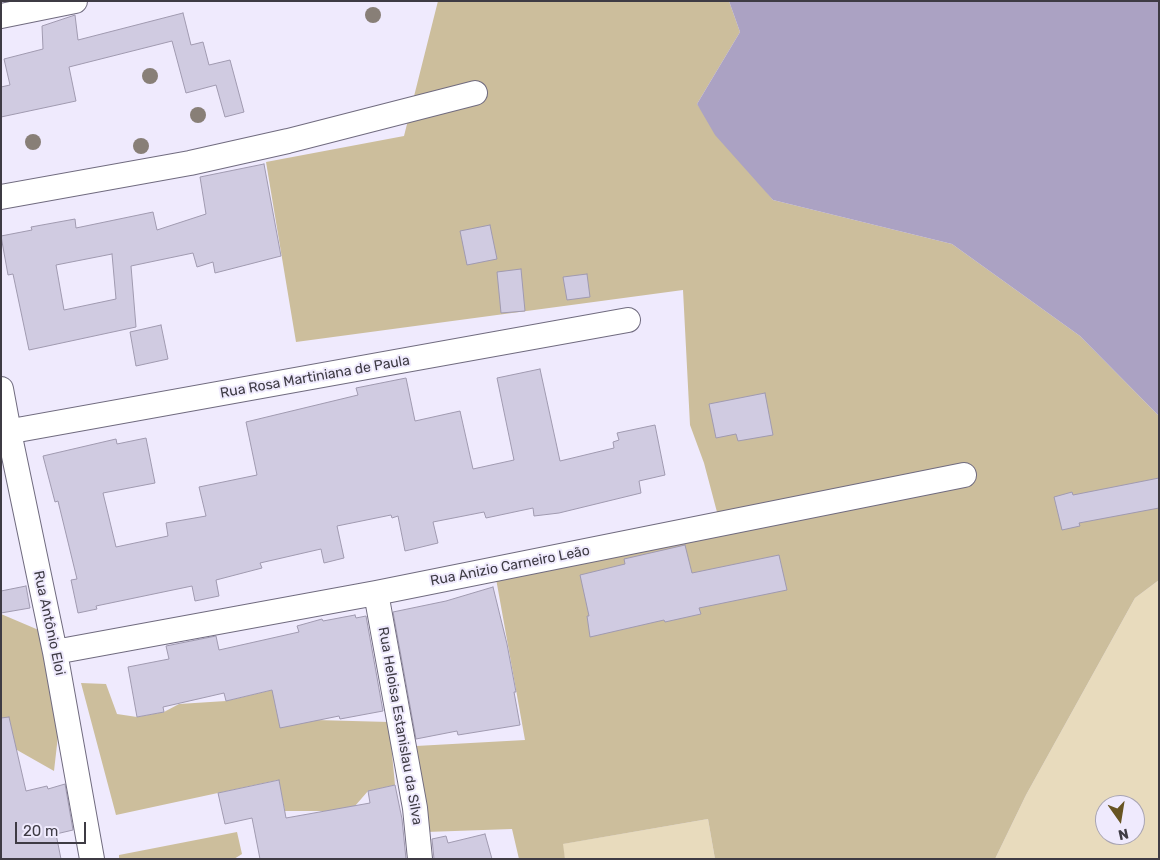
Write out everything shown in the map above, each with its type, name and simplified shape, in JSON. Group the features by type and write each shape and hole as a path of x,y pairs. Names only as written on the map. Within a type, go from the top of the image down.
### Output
{"street":[{"path":"1,16 74,1"},
{"path":"1,197 190,163 279,143 475,93"},
{"name":"Rua Rosa Martiniana de Paula","path":"5,432 628,320"},
{"name":"Rua Antônio Eloi","path":"1,389 5,432 55,652 92,859"},
{"name":"Rua Anizio Carneiro Leão","path":"55,652 376,593 964,475"},
{"name":"Rua Heloisa Estanislau da Silva","path":"376,593 415,808 420,859"}],"shaded area":[{"path":"438,1 729,1 740,32 697,104 773,200 952,244 1080,336 1159,416 1159,580 1135,598 1026,795 995,859 715,859 708,819 563,844 565,859 519,859 512,829 426,832 416,746 525,740 495,573 722,531 704,463 690,425 683,290 296,342 266,162 404,136"},
{"path":"729,1 1159,1 1159,416 1080,336 952,244 773,200 715,135 697,104 740,32"},
{"path":"1159,580 1159,859 995,859 1026,795 1135,598"},
{"path":"1,614 41,631 59,727 54,771 17,750 1,750"},
{"path":"81,683 106,684 117,714 137,717 164,712 179,704 226,701 272,690 316,720 389,722 395,785 368,791 355,806 331,811 285,811 278,780 116,815"},
{"path":"708,819 715,859 565,859 562,844"},
{"path":"237,832 242,854 234,859 119,859 119,855"}],"building":[{"path":"183,13 191,45 203,42 209,65 230,60 244,112 225,117 216,85 186,93 172,41 69,67 76,101 1,117 1,87 10,85 4,59 43,49 42,26 75,15 78,40"},
{"path":"264,164 281,256 215,273 213,262 197,267 193,253 131,266 136,327 29,350 13,274 8,275 1,236 32,230 31,227 75,219 76,228 153,212 157,230 206,214 200,177","holes":["112,254 116,299 64,310 56,265"]},
{"path":"490,225 497,259 467,265 460,231"},
{"path":"521,269 525,311 501,313 497,272"},
{"path":"587,274 590,297 567,300 563,277"},
{"path":"161,325 168,359 136,366 130,332"},
{"path":"540,369 560,461 614,448 613,442 619,440 617,433 655,425 665,475 639,481 641,493 559,513 534,516 533,508 486,518 484,512 433,522 438,543 405,551 398,516 392,518 391,515 337,526 344,558 324,563 321,549 260,563 262,568 216,580 219,596 195,601 192,586 96,606 97,609 78,613 71,580 77,579 58,501 55,502 43,456 116,439 117,444 146,438 155,483 103,493 116,547 168,536 166,523 206,516 199,487 257,475 246,422 358,395 356,388 406,378 415,421 460,411 473,469 514,460 497,378"},
{"path":"765,393 773,435 738,441 736,434 716,438 709,404"},
{"path":"1159,478 1159,508 1079,523 1080,526 1062,530 1054,497 1072,492 1073,495"},
{"path":"685,545 692,573 779,555 787,590 699,608 701,614 665,622 664,620 590,637 587,616 589,616 580,575 625,564 624,559"},
{"path":"26,586 30,608 1,613 1,591"},
{"path":"493,587 507,644 520,725 458,735 457,731 416,739 393,612 446,601"},
{"path":"355,615 356,618 366,616 383,711 340,719 339,716 280,728 272,690 226,701 224,693 163,707 164,712 137,717 128,667 169,659 166,646 216,636 219,650 299,632 297,626 322,619 323,621"},
{"path":"9,717 26,791 47,786 48,789 65,784 73,830 56,834 61,859 1,859 1,718"},
{"path":"279,780 286,818 370,803 368,791 395,785 402,819 406,859 260,859 252,818 225,824 218,793"},
{"path":"485,834 492,859 434,859 432,839 446,836 448,843"}]}
